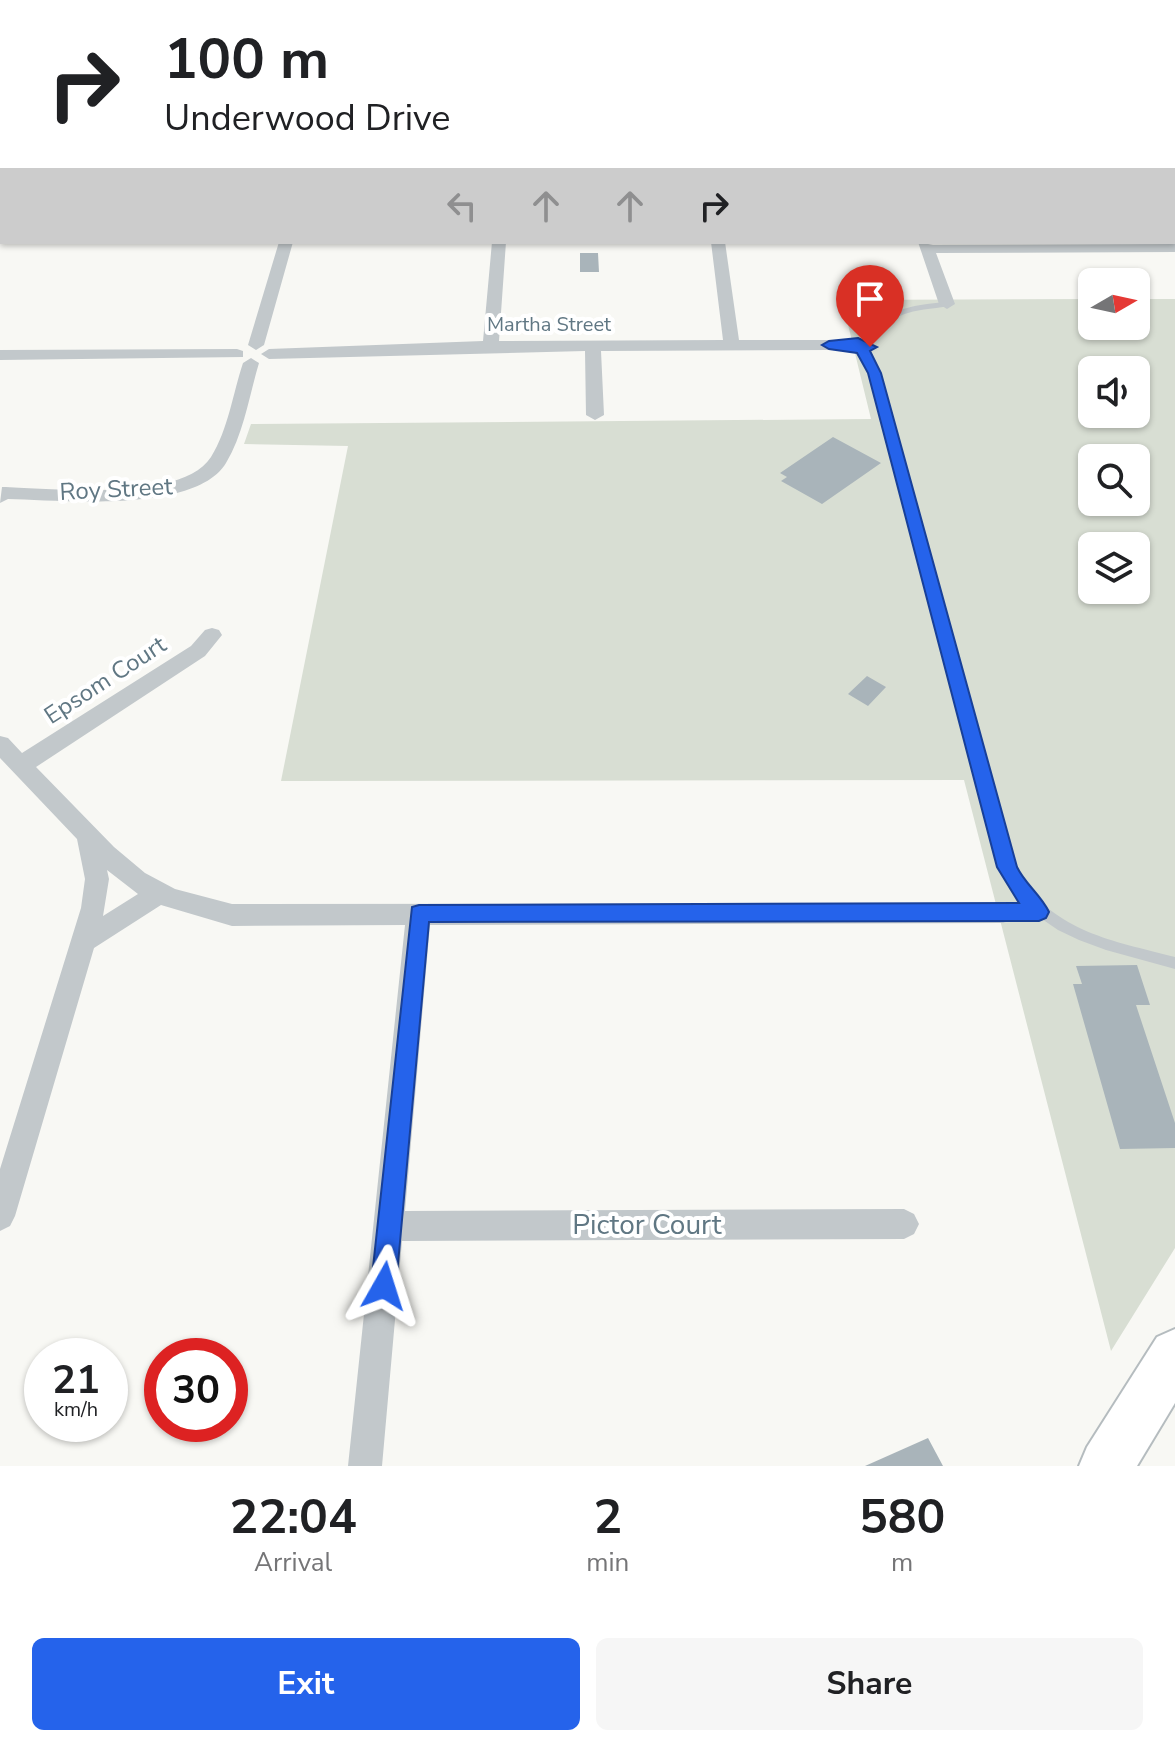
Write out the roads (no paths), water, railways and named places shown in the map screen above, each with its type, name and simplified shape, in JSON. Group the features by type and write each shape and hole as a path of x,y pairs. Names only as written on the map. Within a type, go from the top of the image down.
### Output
{"main road":[{"path":"1106,1466 1175,1355"}],"street":[{"name":"Roy Street","path":"1,494 154,492 188,484 216,465 285,244"},
{"path":"491,346 499,244"},
{"path":"718,244 732,345"},
{"path":"947,304 926,245 1175,248"},
{"name":"Martha Street","path":"0,355 253,354 491,346 829,345"},
{"path":"593,346 595,415"},
{"name":"Epsom Court","path":"21,765 198,651 212,635"},
{"path":"0,744 131,880 156,895 232,915 1003,913"},
{"path":"0,1216 10,1150 82,942 97,879 88,835"},
{"path":"82,942 156,895"},
{"path":"365,1466 419,914"},
{"name":"Pictor Court","path":"390,1226 904,1224"}],"lane":[{"path":"947,304 918,307 889,317 860,345 875,373 1007,867 1017,886 1039,912 1071,931 1175,963"},
{"name":"Martha Street","path":"829,345 860,345"},
{"path":"1003,913 1039,912"}]}
